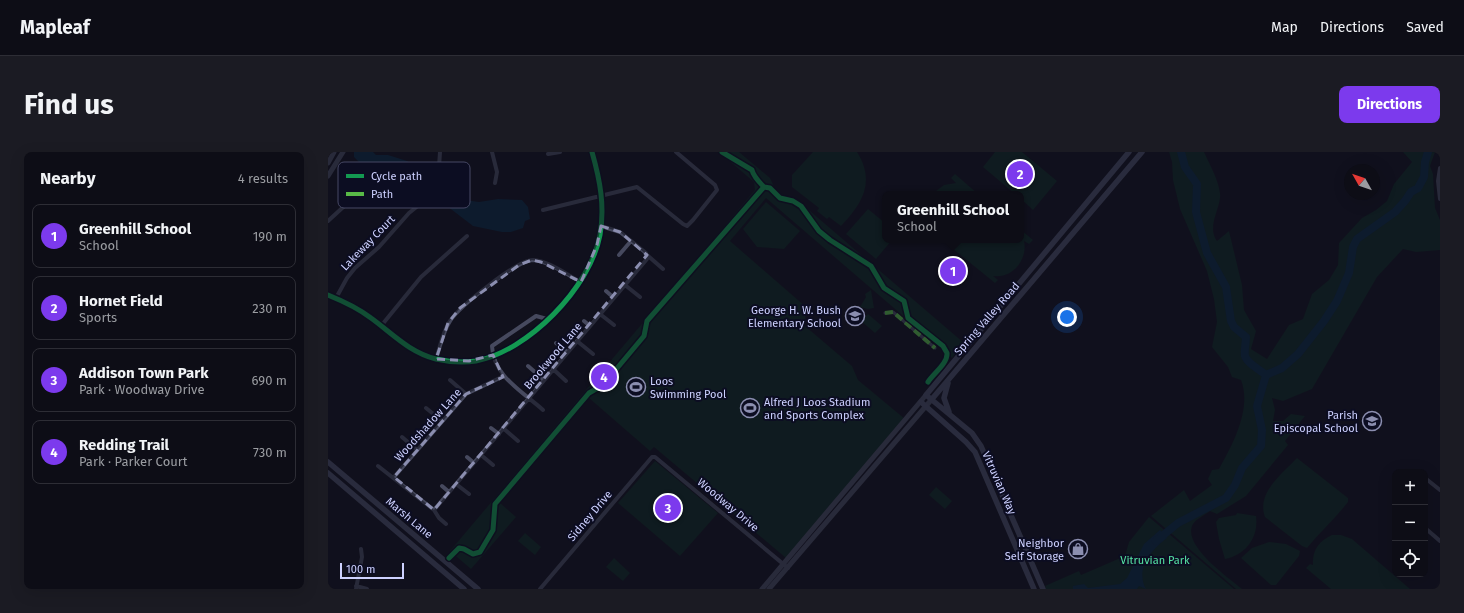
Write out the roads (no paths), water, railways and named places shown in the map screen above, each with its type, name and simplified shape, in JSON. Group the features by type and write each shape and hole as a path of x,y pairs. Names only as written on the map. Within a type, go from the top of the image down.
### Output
{"main road":[{"name":"Spring Valley Road","path":"926,395 1129,152"},
{"name":"Spring Valley Road","path":"932,399 1142,152"},
{"path":"974,339 980,344"},
{"path":"951,377 944,392 944,398 952,416"},
{"name":"Vitruvian Way","path":"926,395 972,434 981,446 991,466 1043,589"},
{"name":"Vitruvian Way","path":"921,402 966,442 975,452 1034,589"},
{"path":"975,452 986,466 991,466"},
{"name":"Marsh Lane","path":"328,462 478,589"},
{"name":"Marsh Lane","path":"328,473 464,589"},
{"path":"1003,518 1011,514"}],"street":[{"path":"328,163 334,152"},
{"path":"328,176 343,152"},
{"path":"439,162 440,152"},
{"path":"492,152 496,172 495,183"},
{"path":"548,154 560,152"},
{"path":"328,295 360,310 408,348 436,359 469,362 494,355 515,344 567,301 590,265 598,245 601,226 602,194 592,152"},
{"path":"543,210 602,194 637,187 683,224 690,224 715,195 717,187 676,152"},
{"path":"1440,168 1438,188 1440,199"},
{"path":"328,222 343,208"},
{"name":"Lakeway Court","path":"336,298 355,268 379,247 415,208"},
{"path":"601,226 620,232 664,269"},
{"path":"381,326 421,277 467,236"},
{"path":"619,255 631,241"},
{"name":"Brookwood Lane","path":"434,510 625,285 648,255"},
{"path":"436,359 448,323 460,308 519,265 532,260 541,262 580,282"},
{"path":"625,285 640,298"},
{"path":"606,291 614,298"},
{"path":"885,313 893,312 935,348"},
{"path":"600,314 614,325"},
{"path":"543,410 504,376 494,355 493,344 533,317 539,315 547,319"},
{"path":"584,321 590,326"},
{"path":"577,341 593,354"},
{"path":"556,343 567,352"},
{"path":"528,366 544,380"},
{"path":"553,369 566,381"},
{"name":"Woodshadow Lane","path":"446,524 439,518 434,510 394,477 466,394 504,376"},
{"path":"450,380 466,394"},
{"name":"Spring Valley Road","path":"762,589 926,395"},
{"name":"Spring Valley Road","path":"769,589 932,399"},
{"path":"426,408 442,422"},
{"path":"491,428 499,434"},
{"path":"503,428 518,441"},
{"path":"402,437 417,450"},
{"path":"481,455 493,465"},
{"path":"467,457 474,463"},
{"name":"Sidney Drive","path":"540,589 652,457 655,457"},
{"name":"Woodway Drive","path":"655,457 788,568"},
{"path":"378,466 394,477"},
{"path":"1428,480 1440,490"},
{"path":"456,484 469,494"},
{"path":"442,486 449,492"},
{"path":"1428,531 1440,541"},
{"path":"361,549 362,557 356,588 367,589"}],"water":[{"path":"354,152 373,152 376,155 388,155 408,162 359,162 354,157"},
{"path":"498,199 522,200 528,207 530,219 525,221 523,228 511,232 502,232 473,226 450,208 470,208 470,201 479,202"},
{"path":"1160,530 1167,538 1155,548 1146,560 1142,574 1146,589 1139,586 1137,589 1073,589 1073,586 1084,584 1088,588 1120,584 1127,578 1144,544"}],"waterway":[{"path":"1181,152 1185,167 1197,184 1196,212 1207,253 1226,287 1231,321 1234,327 1246,337 1246,359 1266,375"},
{"path":"1156,541 1178,523 1226,498 1235,485 1242,468 1261,446 1262,430 1257,406 1266,375 1282,368 1298,354 1324,321 1337,301 1349,273 1353,247 1357,239 1395,212 1411,192 1418,188 1424,177 1425,162 1428,152"}],"place":[{"name":"Hornet Field","path":"1020,174"},
{"name":"Greenhill School","path":"953,271"},
{"name":"George H. W. Bush Elementary School","path":"855,316"},
{"name":"Redding Trail","path":"604,377"},
{"name":"Loos Swimming Pool","path":"636,387"},
{"name":"Alfred J Loos Stadium and Sports Complex","path":"750,408"},
{"name":"Parish Episcopal School","path":"1372,421"},
{"name":"Addison Town Park","path":"668,508"},
{"name":"Neighbor Self Storage","path":"1078,549"}],"park label":[{"name":"Vitruvian Park","path":"1155,560"}]}
